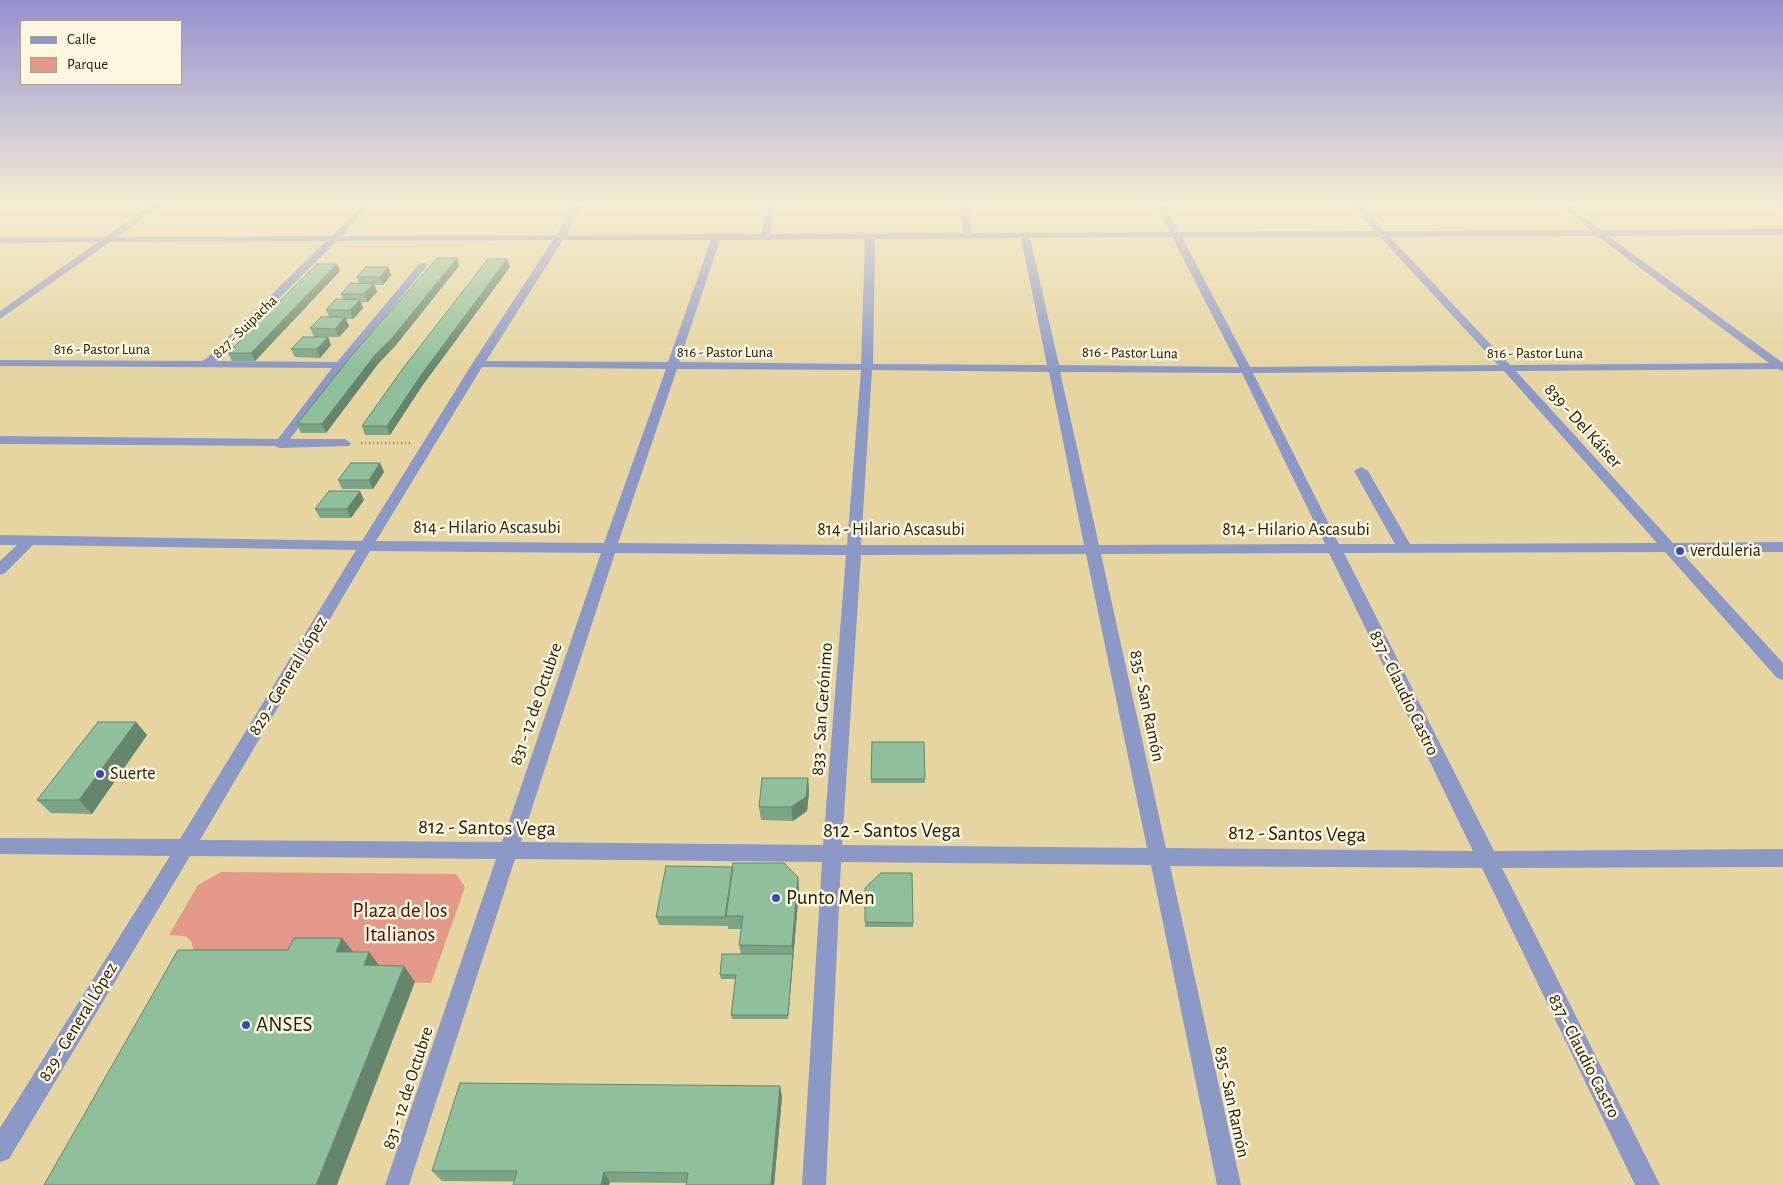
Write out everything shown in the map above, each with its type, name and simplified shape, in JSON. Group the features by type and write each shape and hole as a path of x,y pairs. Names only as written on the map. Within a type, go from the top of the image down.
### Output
{"street":[{"path":"0,316 82,258"},
{"name":"827 - Suipacha","path":"203,364 210,361 315,258"},
{"name":"829 - General López","path":"0,1150 429,443 546,258"},
{"name":"831 - 12 de Octubre","path":"397,1185 507,852 710,258"},
{"name":"833 - San Gerónimo","path":"814,1185 832,854 867,367 869,258"},
{"name":"835 - San Ramón","path":"1031,258 1229,1185"},
{"name":"837 - Claudio Castro","path":"1189,258 1246,370 1486,860 1648,1185"},
{"name":"839 - Del Káiser","path":"1405,258 1508,369 1783,674"},
{"path":"1634,258 1782,367"},
{"path":"280,444 340,365 423,265"},
{"name":"816 - Pastor Luna","path":"0,363 203,364 223,366 340,365"},
{"name":"816 - Pastor Luna","path":"478,364 1246,370 1782,367"},
{"path":"0,440 345,444"},
{"path":"1361,471 1404,548"},
{"name":"814 - Hilario Ascasubi","path":"0,540 366,546 853,550 1783,547"},
{"path":"0,570 30,540"},
{"name":"812 - Santos Vega","path":"0,846 1486,860 1783,858"}],"path":[{"path":"345,444 429,443"}],"green space":[{"name":"Plaza de los Italianos","path":"221,872 456,874 465,887 431,983 376,982 191,956 193,948 191,941 185,936 169,935 198,885"}],"building":[{"path":"437,258 457,258 393,337 375,355 322,424 297,424 352,355"},
{"path":"488,259 507,259 419,378 387,426 362,426 404,367"},
{"path":"317,264 337,264 251,353 228,353"},
{"path":"366,267 388,267 380,277 357,277"},
{"path":"351,283 374,284 364,294 341,294"},
{"path":"336,299 360,300 350,310 326,310"},
{"path":"321,317 345,317 335,329 310,328"},
{"path":"303,337 328,337 317,349 291,349"},
{"path":"351,463 380,463 369,480 338,480"},
{"path":"329,491 360,491 347,509 315,509"},
{"path":"98,722 136,722 79,800 37,800"},
{"path":"872,742 924,742 925,779 871,779"},
{"path":"762,778 808,778 806,797 791,807 759,807"},
{"path":"733,863 784,863 798,877 792,946 739,945 743,916 725,916"},
{"path":"666,866 733,867 726,917 656,917"},
{"path":"881,873 912,873 913,923 865,922 865,888"},
{"path":"294,938 342,938 336,952 369,952 364,965 404,966 316,1185 44,1185 178,950 288,950"},
{"path":"722,954 793,954 788,1015 731,1015 736,975 720,975"},
{"path":"460,1083 780,1086 771,1185 686,1185 688,1173 604,1172 601,1185 513,1185 517,1171 432,1171"}],"place":[{"name":"verduleria","path":"1680,551"},
{"name":"Suerte","path":"100,774"},
{"name":"Punto Men","path":"776,898"},
{"name":"ANSES","path":"246,1025"}]}
